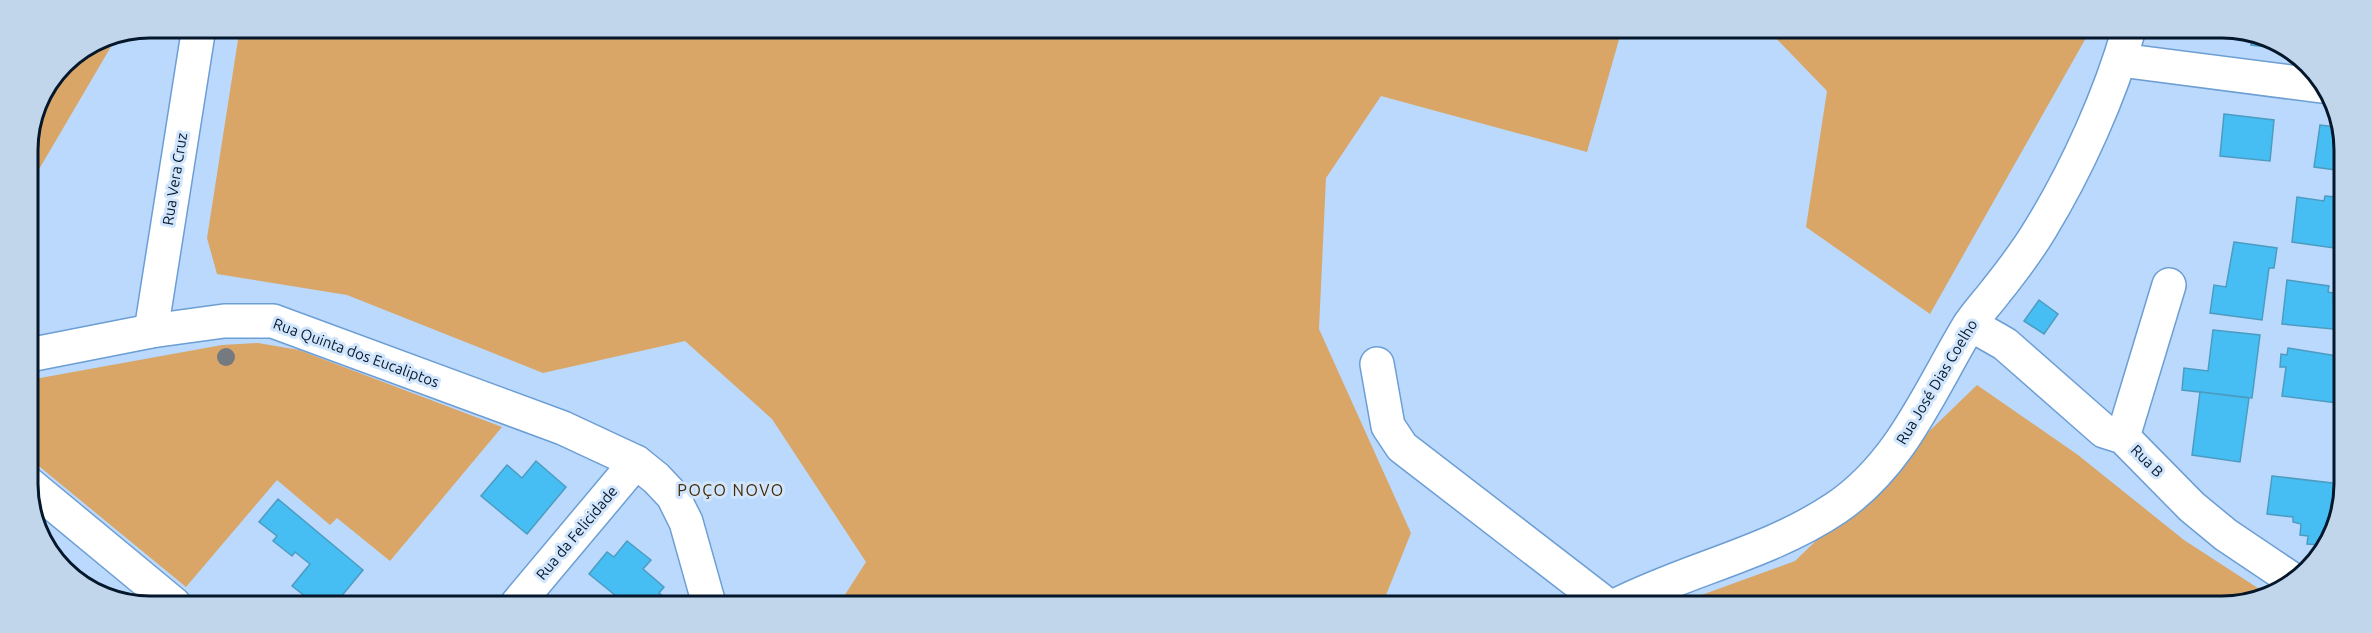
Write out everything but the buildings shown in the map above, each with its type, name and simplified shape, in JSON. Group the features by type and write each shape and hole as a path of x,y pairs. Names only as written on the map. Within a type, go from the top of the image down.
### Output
{"street":[{"name":"Rua Vera Cruz","path":"151,331 198,38"},
{"path":"2124,44 2314,84"},
{"name":"Rua José Dias Coelho","path":"1642,595 1720,565 1794,532 1836,508 1870,482 1896,452 1970,324 2010,274 2041,228 2082,149 2124,44"},
{"path":"2123,437 2169,285"},
{"name":"Rua Quinta dos Eucaliptos","path":"38,353 151,331 224,321 273,321 564,428 636,462 673,496 686,522 707,596"},
{"name":"Rua B","path":"1970,324 2006,344 2104,431 2123,437 2192,507 2226,535 2286,576"},
{"path":"1377,364 1388,426 1402,447 1593,595"},
{"name":"Rua da Felicidade","path":"524,596 636,462"},
{"path":"38,491 164,596"}],"shaded area":[{"path":"238,38 1619,38 1587,152 1381,96 1326,178 1319,329 1411,533 1386,595 844,596 866,562 772,419 685,341 543,373 347,295 217,274 207,238"},
{"path":"1776,38 2086,38 1930,314 1806,227 1827,91"},
{"path":"113,43 38,171 38,135 41,120 56,87 70,70 87,56"},
{"path":"258,343 299,350 502,427 390,561 337,518 330,525 277,480 186,587 38,465 38,378 222,345"},
{"path":"1977,385 2078,455 2184,540 2260,589 2237,595 1701,595 1795,561"}],"district":[{"name":"POÇO NOVO","path":"731,490"}]}
